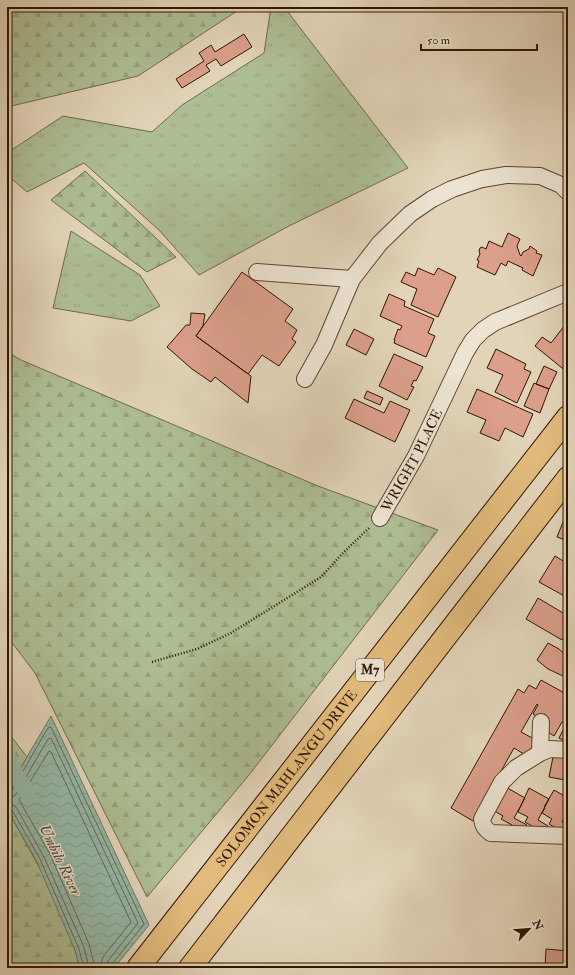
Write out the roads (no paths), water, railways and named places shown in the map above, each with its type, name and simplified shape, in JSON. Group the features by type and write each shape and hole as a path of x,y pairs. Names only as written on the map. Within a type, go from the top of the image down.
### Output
{"highway":[{"name":"SOLOMON MAHLANGU DRIVE","path":"138,968 568,417"},
{"path":"190,968 568,478"}],"street":[{"path":"305,379 324,345 352,279 380,243 410,214 432,199 452,189 482,179 506,175 540,176 561,185 568,192"},
{"path":"257,272 352,279"},
{"name":"WRIGHT PLACE","path":"380,518 416,456 465,353 473,340 483,330 495,322 568,292"},
{"path":"540,753 541,722"},
{"path":"568,750 550,749 540,753 516,768 502,782 482,819 483,824 491,833 568,836"}],"water":[{"path":"51,716 149,925 114,968 80,968 75,950 36,860 7,809 7,791"}],"waterway":[{"name":"Umbilo River","path":"7,754 15,773 27,793"},
{"name":"Umbilo River","path":"7,770 15,773"}]}
